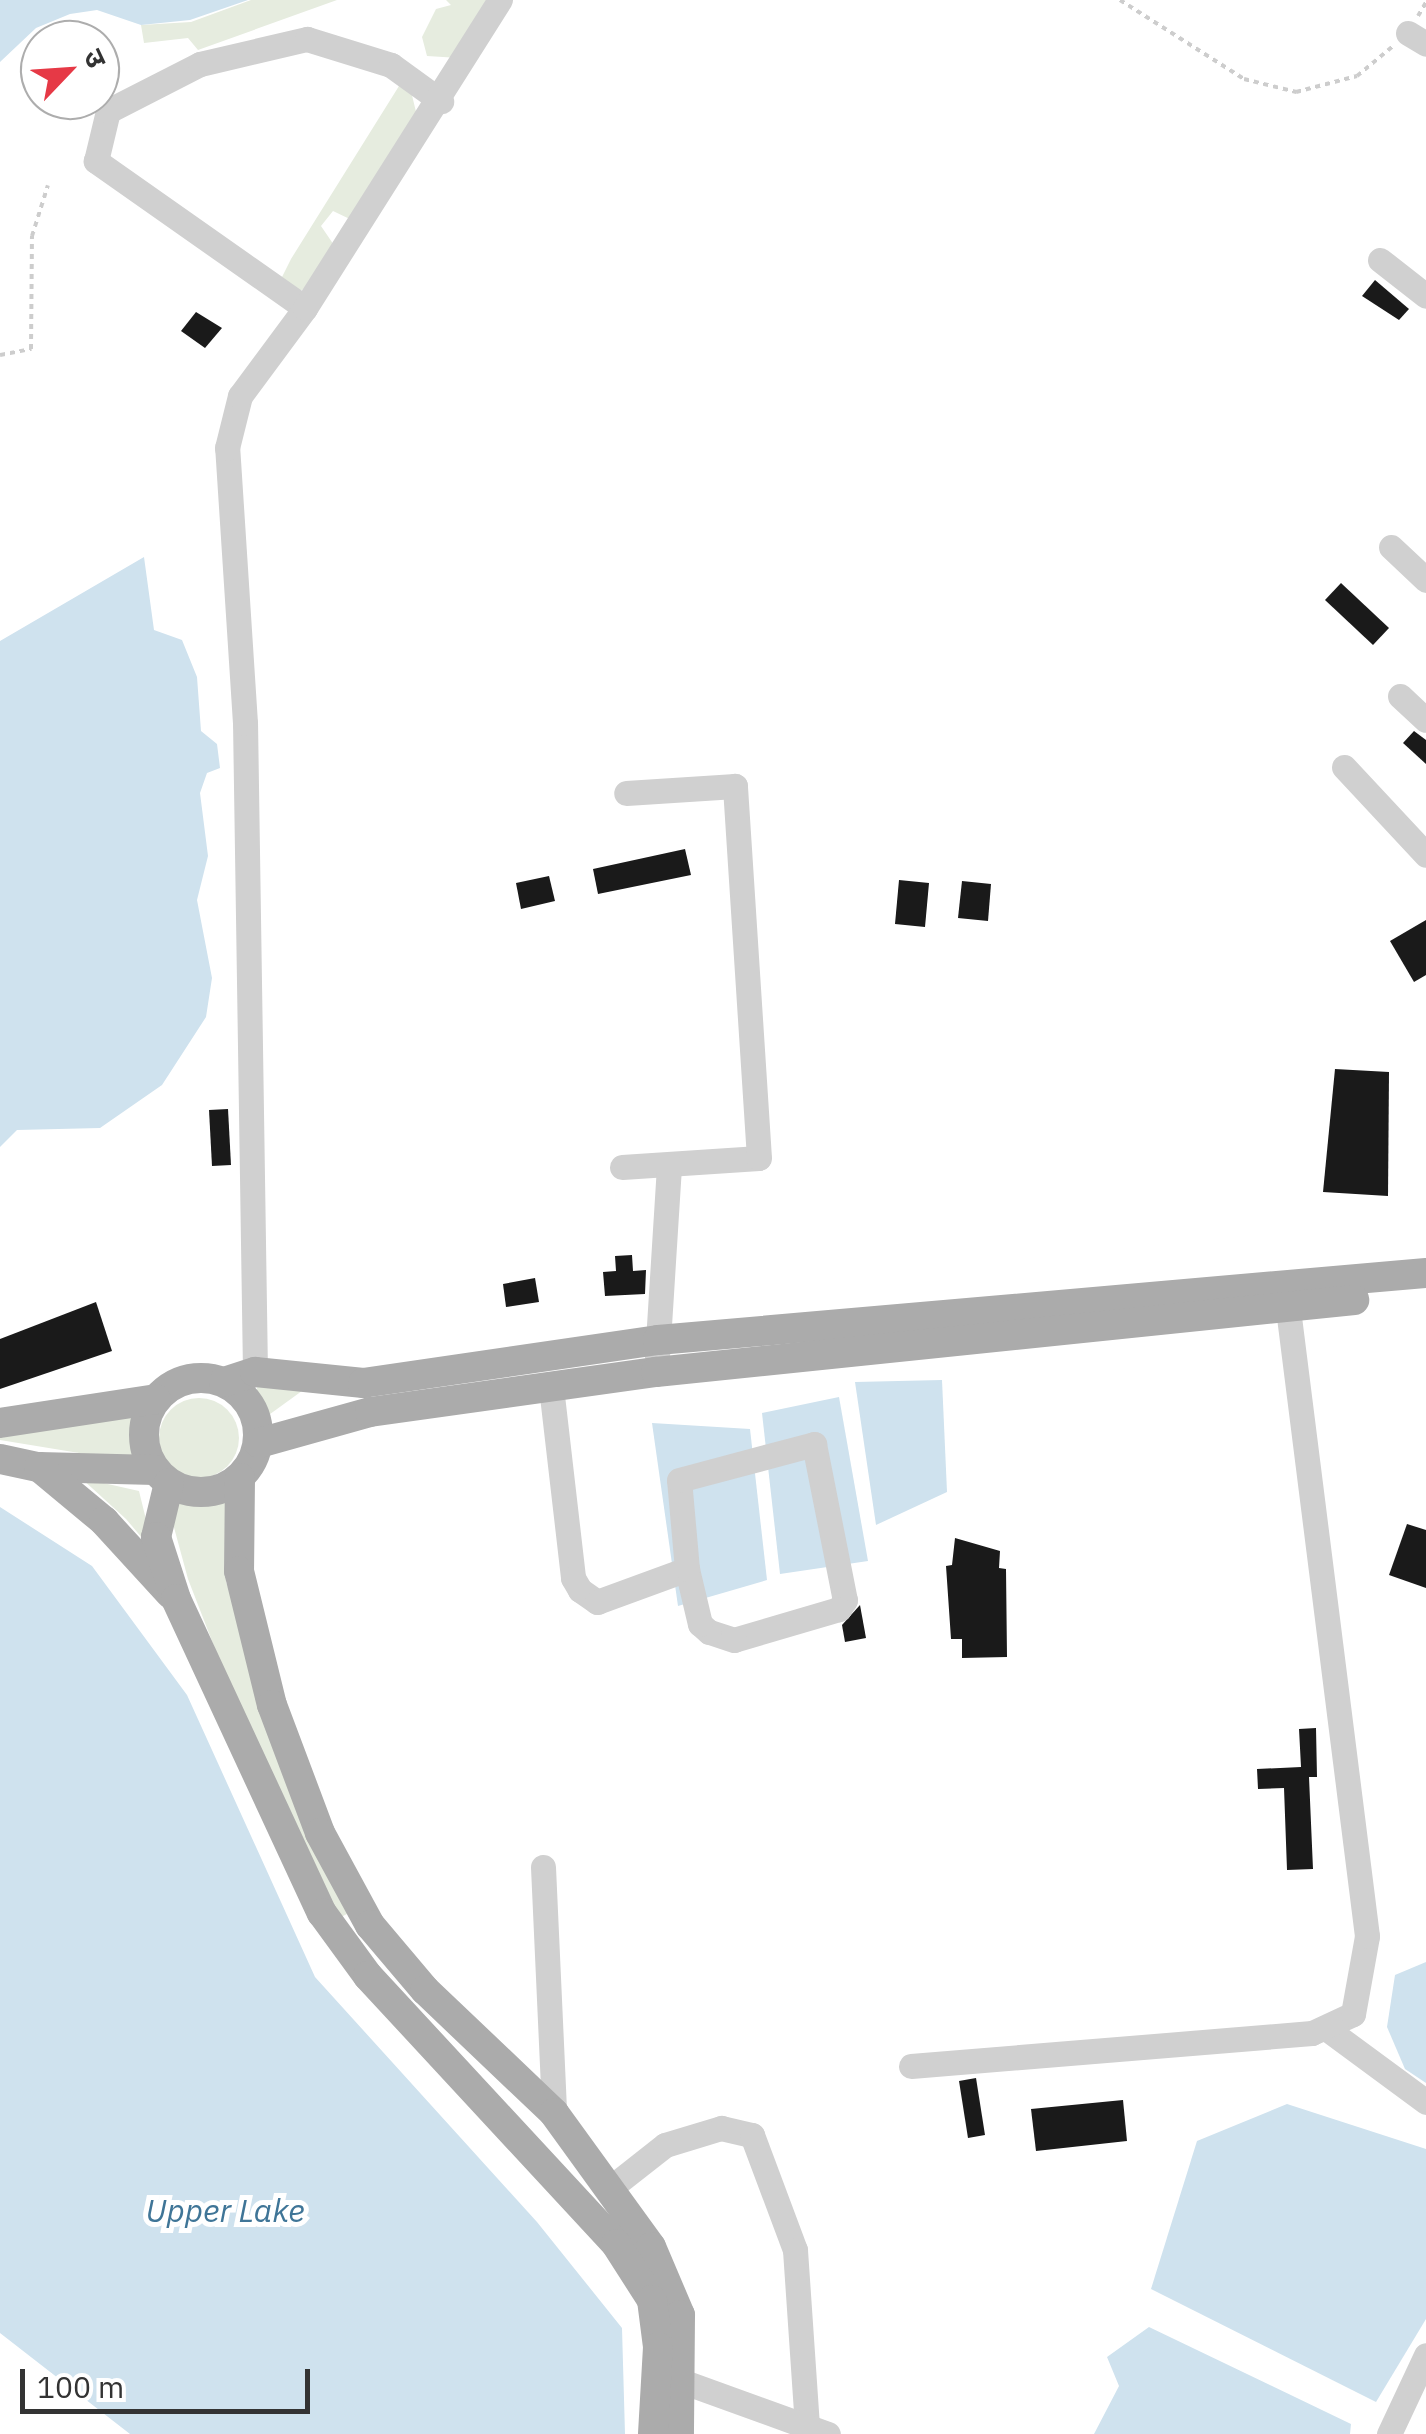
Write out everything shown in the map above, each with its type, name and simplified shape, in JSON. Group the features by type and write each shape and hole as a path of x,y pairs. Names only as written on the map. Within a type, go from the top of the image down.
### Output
{"main road":[{"path":"0,1424 156,1399 187,1378 224,1382 254,1372 363,1383 658,1340 1426,1273"},
{"path":"258,1443 370,1412 656,1372 1288,1309 1426,1289"},
{"path":"224,1382 252,1406 258,1443 240,1478 239,1572 272,1705 320,1833 370,1925 425,1990 554,2113 652,2247 680,2315 684,2382 679,2434"},
{"path":"156,1399 144,1434 162,1476 156,1537 176,1600 322,1913 394,2006 616,2244 652,2300 658,2347 653,2434"},
{"path":"0,1459 39,1467 162,1476 206,1493 240,1478"},
{"path":"39,1467 104,1521 176,1600"}],"street":[{"path":"254,1372 245,723 227,448 240,396 305,308 440,101 500,0"},
{"path":"305,308 96,161 108,111 200,64 307,38 391,65 440,101"},
{"path":"1380,260 1426,296"},
{"path":"1391,547 1426,580"},
{"path":"1400,696 1426,720"},
{"path":"1344,767 1426,855"},
{"path":"622,1167 760,1158 736,786 626,793"},
{"path":"656,1372 669,1164"},
{"path":"910,2066 1327,2029 1353,2014 1368,1936 1288,1309"},
{"path":"551,1387 573,1578 580,1590 597,1602 687,1569"},
{"path":"807,1443 820,1448 848,1592 839,1609 734,1640 700,1624 687,1569 678,1487 683,1474 807,1443"},
{"path":"544,1867 554,2113"},
{"path":"1327,2029 1426,2102"},
{"path":"610,2189 665,2145 721,2128 741,2128 756,2141 795,2250 817,2430 684,2382"},
{"path":"1389,2434 1426,2355"}],"path":[{"path":"1120,0 1244,78 1296,92 1357,76 1417,39 1426,2"},
{"path":"0,355 23,354 31,349 36,307 28,274 32,236 48,185"}],"shaded area":[{"path":"251,0 337,0 198,50 188,38 144,43 141,25 191,22"},
{"path":"446,0 494,0 459,58 427,56 422,37 436,9 451,5"},
{"path":"399,86 410,87 418,120 356,222 333,211 321,226 338,251 309,289 293,291 282,277 291,259"},
{"path":"324,1375 266,1417 257,1400 257,1382"},
{"path":"199,1398 214,1401 227,1410 236,1423 236,1453 227,1466 214,1475 199,1478 184,1475 171,1466 162,1453 159,1438 162,1423 171,1410 184,1401"},
{"path":"135,1413 134,1462 0,1440 0,1432"},
{"path":"81,1478 139,1491 154,1552 126,1519"},
{"path":"166,1498 225,1503 226,1582 353,1911 339,1918 231,1690 188,1579"}],"water":[{"path":"0,0 248,0 190,20 141,25 97,10 55,20 20,20 20,43 0,62"},
{"path":"144,557 154,630 182,640 197,677 201,731 217,744 220,768 207,773 200,793 208,856 197,900 212,978 206,1017 162,1085 100,1128 17,1130 0,1147 0,641"},
{"path":"942,1380 947,1492 876,1525 855,1382"},
{"path":"839,1397 868,1561 780,1574 762,1413"},
{"path":"652,1423 750,1429 767,1580 678,1606"},
{"name":"Upper Lake","path":"0,1507 92,1566 187,1695 315,1977 537,2222 622,2328 625,2434 130,2434 0,2333"},
{"path":"1426,1962 1426,2083 1405,2069 1387,2027 1395,1975"},
{"path":"1287,2104 1426,2149 1426,2319 1376,2402 1151,2289 1197,2141"},
{"path":"1149,2327 1351,2424 1350,2434 1094,2434 1119,2386 1107,2357"}],"building":[{"path":"1375,280 1409,309 1399,320 1362,296"},
{"path":"196,312 222,328 205,348 181,331"},
{"path":"1341,583 1389,628 1373,645 1325,600"},
{"path":"1414,731 1426,740 1426,764 1403,743"},
{"path":"685,849 691,875 598,894 593,869"},
{"path":"549,876 555,901 521,909 516,883"},
{"path":"899,880 929,883 925,927 895,924"},
{"path":"962,881 991,884 988,921 958,918"},
{"path":"1426,920 1426,975 1414,982 1390,941"},
{"path":"1335,1069 1389,1072 1388,1196 1323,1192"},
{"path":"228,1109 231,1165 212,1166 209,1110"},
{"path":"632,1255 633,1271 646,1270 645,1294 605,1296 603,1272 616,1271 615,1256"},
{"path":"535,1278 539,1302 506,1307 503,1284"},
{"path":"96,1302 112,1351 0,1389 0,1339"},
{"path":"1407,1524 1426,1530 1426,1588 1389,1575"},
{"path":"955,1538 1000,1551 999,1568 1006,1569 1007,1657 962,1658 962,1639 951,1639 946,1566 952,1565"},
{"path":"860,1605 866,1638 845,1642 842,1625"},
{"path":"1316,1728 1317,1777 1309,1777 1313,1869 1287,1870 1284,1788 1258,1789 1257,1769 1301,1767 1299,1729"},
{"path":"976,2078 985,2135 968,2138 959,2081"},
{"path":"1123,2100 1127,2141 1036,2151 1031,2109"}]}
